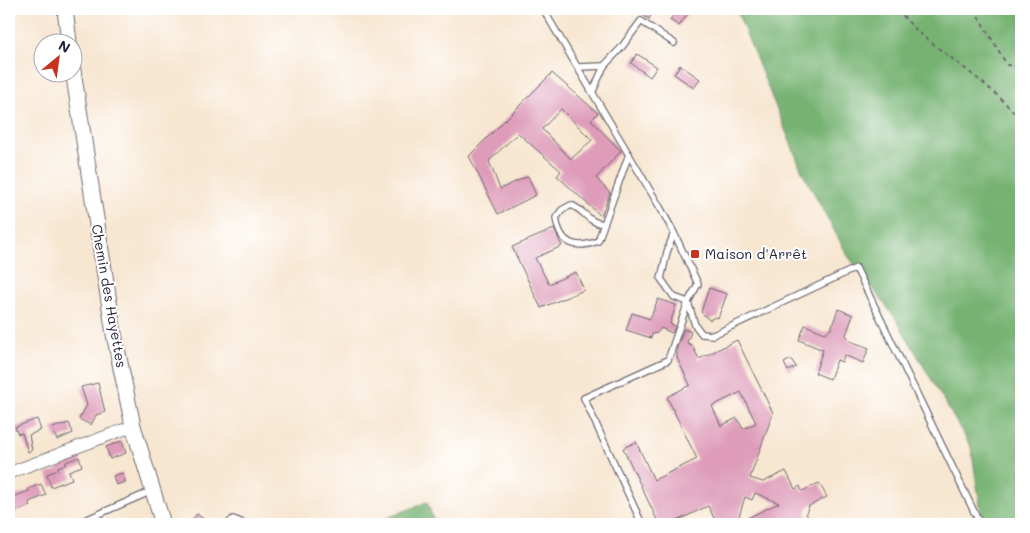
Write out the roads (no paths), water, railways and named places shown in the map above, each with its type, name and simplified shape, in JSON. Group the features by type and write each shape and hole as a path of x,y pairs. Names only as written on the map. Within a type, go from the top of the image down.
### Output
{"street":[{"path":"64,9 68,32"},
{"name":"Chemin des Hayettes","path":"75,82 114,334 133,426 165,524"},
{"path":"9,473 133,426"}],"lane":[{"path":"544,9 674,232 698,284 688,302 668,360 584,398 642,524"},
{"path":"593,91 604,66 621,48 641,21 674,43"},
{"path":"578,67 604,66"},
{"path":"604,224 592,222 580,209 571,205 562,210 556,218 558,230 566,242 579,246 598,241 629,154"},
{"path":"674,232 661,279 674,297 688,302"},
{"path":"688,302 695,325 702,334 713,335 856,268 980,524"},
{"path":"76,524 154,491"},
{"path":"228,524 233,519 246,524"}],"place":[{"name":"Maison d'Arrêt","path":"695,254"}]}
